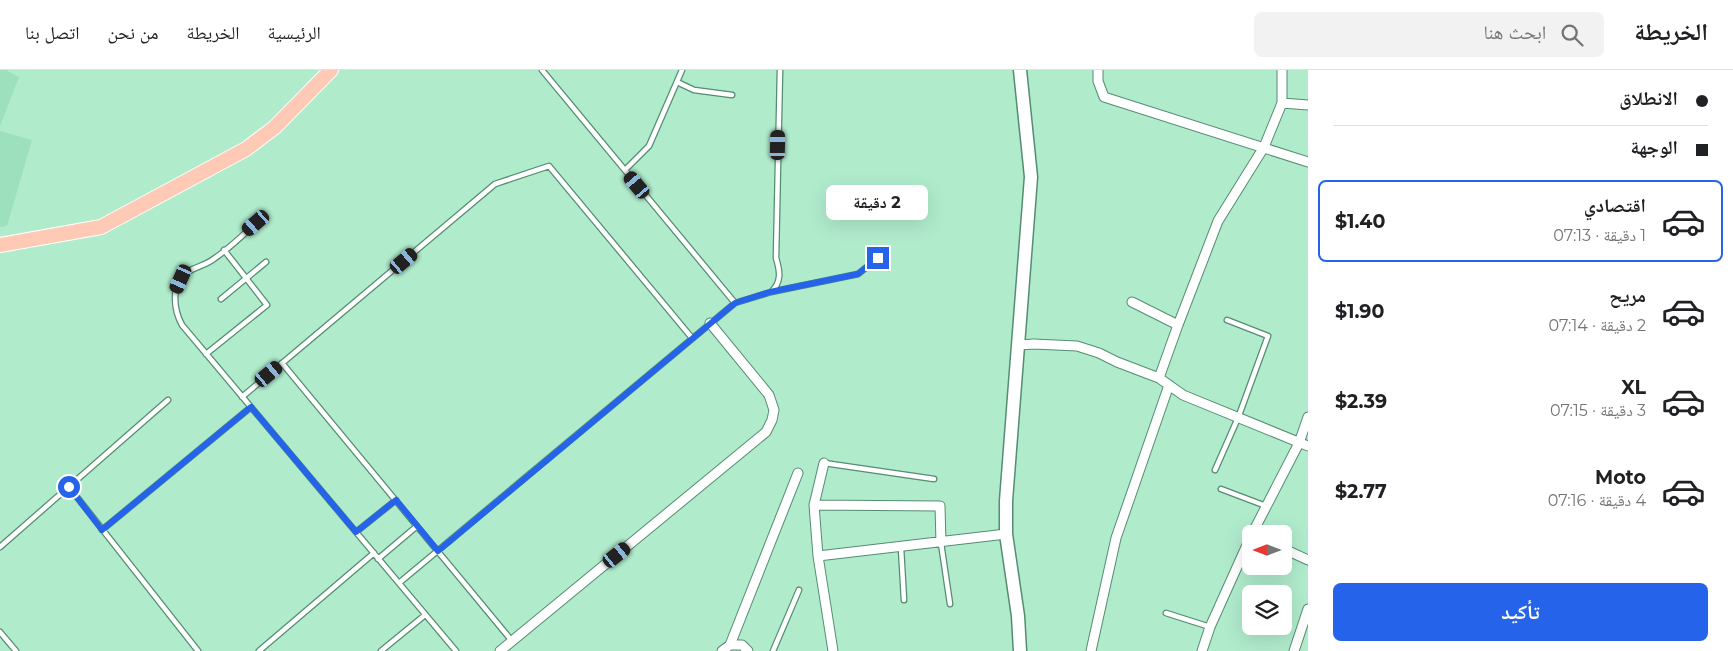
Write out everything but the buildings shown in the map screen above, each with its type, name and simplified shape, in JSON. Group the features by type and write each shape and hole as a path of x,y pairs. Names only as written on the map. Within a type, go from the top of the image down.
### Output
{"main road":[{"path":"0,245 101,227 246,149 275,127 331,70"},
{"path":"1020,70 1031,177 1006,501 1006,534 1018,616 1020,651"}],"street":[{"path":"1098,70 1098,82 1104,97 1308,162"},
{"path":"1159,378 1218,221 1264,147 1282,103 1282,70"},
{"path":"1282,103 1308,105"},
{"path":"1132,302 1178,325"},
{"path":"500,651 766,432 774,410 768,395 710,323"},
{"path":"1019,346 1034,344 1077,346 1098,353 1159,378 1183,395 1304,444"},
{"path":"1091,651 1116,538 1169,385"},
{"path":"1257,525 1266,506 1304,444 1308,417"},
{"path":"824,463 814,505 818,556 833,651"},
{"path":"722,651 730,645 798,473"},
{"path":"814,505 940,506 941,543"},
{"path":"818,556 902,548 1006,534"},
{"path":"1292,553 1308,560"},
{"path":"1202,651 1210,627 1242,557"},
{"path":"1294,651 1308,609"},
{"path":"730,645 742,644 748,651"}],"lane":[{"path":"542,70 735,303"},
{"path":"625,170 649,146 682,70"},
{"path":"770,292 780,280 776,258 780,70"},
{"path":"677,82 694,90 732,95"},
{"path":"242,397 495,184 549,166 692,338"},
{"path":"256,223 214,260 189,270 181,279 175,292 174,306 176,314 182,325 206,354 456,651"},
{"path":"206,354 267,305 224,250"},
{"path":"399,583 735,303 770,292 858,274 878,258"},
{"path":"221,299 266,262"},
{"path":"1215,470 1238,418 1268,336 1227,320"},
{"path":"282,363 512,641"},
{"path":"0,547 168,400"},
{"path":"102,530 251,407"},
{"path":"824,463 934,479"},
{"path":"69,487 198,651"},
{"path":"1221,489 1266,506"},
{"path":"356,532 396,500"},
{"path":"378,559 417,526"},
{"path":"941,543 950,604"},
{"path":"902,548 904,600"},
{"path":"259,651 374,553"},
{"path":"773,651 799,590"},
{"path":"1166,613 1210,627"},
{"path":"381,651 425,615"},
{"path":"0,632 16,651"}],"shaded area":[{"path":"0,70 6,70 19,77 0,126"},
{"path":"0,131 32,140 7,226 0,227"}],"route":[{"path":"69,487 102,530 251,407 356,532 396,500 438,551 735,303 770,292 858,274 878,258"}]}
